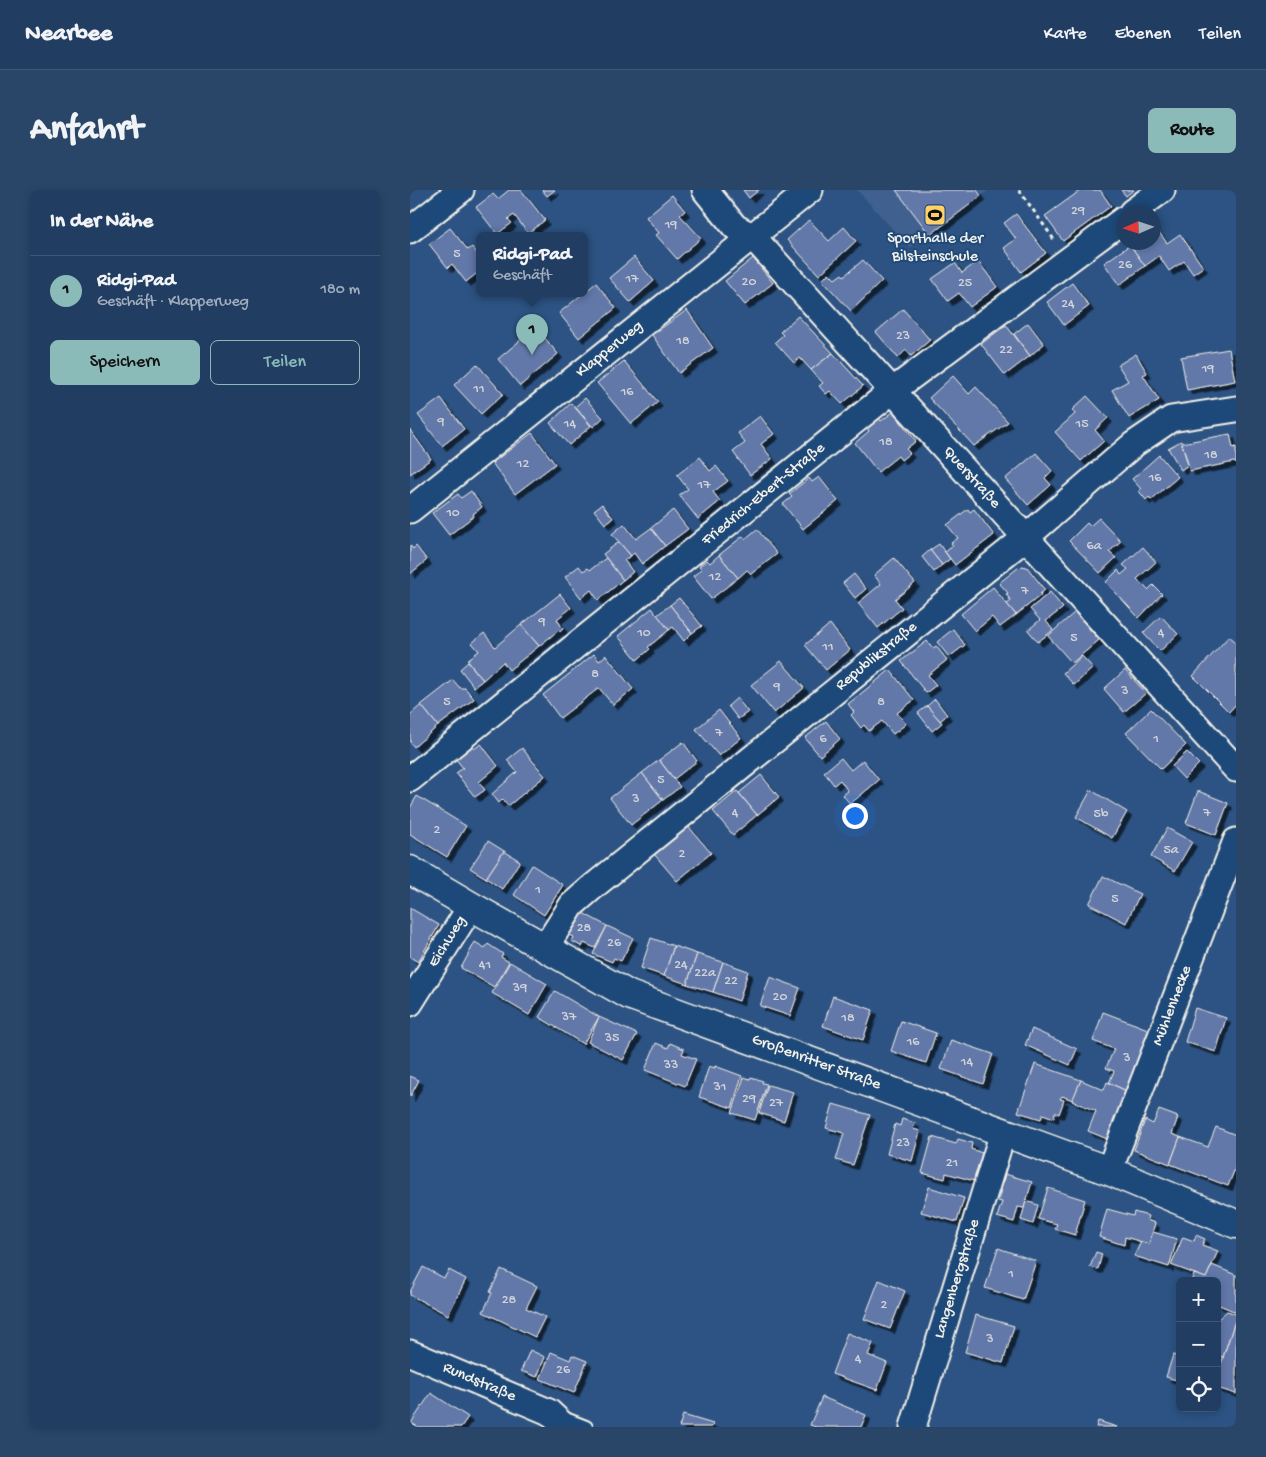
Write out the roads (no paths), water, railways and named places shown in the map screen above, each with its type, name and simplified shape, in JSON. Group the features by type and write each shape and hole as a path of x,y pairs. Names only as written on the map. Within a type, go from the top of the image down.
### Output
{"main road":[{"name":"Großenritter Straße","path":"410,870 629,995 1109,1171 1236,1224"}],"street":[{"path":"410,230 461,190"},
{"name":"Querstraße","path":"705,190 735,227 752,236 1236,769"},
{"name":"Klapperweg","path":"410,510 810,190"},
{"path":"1142,205 1162,190"},
{"name":"Friedrich-Ebert-Straße","path":"410,779 892,391 1116,225"},
{"name":"Republikstraße","path":"545,948 572,905 595,885 1025,538 1134,444 1171,419 1236,409"},
{"name":"Mühlenhecke","path":"1109,1171 1236,841"},
{"name":"Eichweg","path":"410,1003 471,906"},
{"name":"Langenbergstraße","path":"913,1427 1003,1132"},
{"name":"Rundstraße","path":"410,1353 557,1420"}],"lane":[{"name":"Rundstraße","path":"557,1420 586,1427"}],"place":[{"name":"Sporthalle der Bilsteinschule","path":"935,215"},
{"name":"Ridgi-Pad","path":"532,355"}]}
